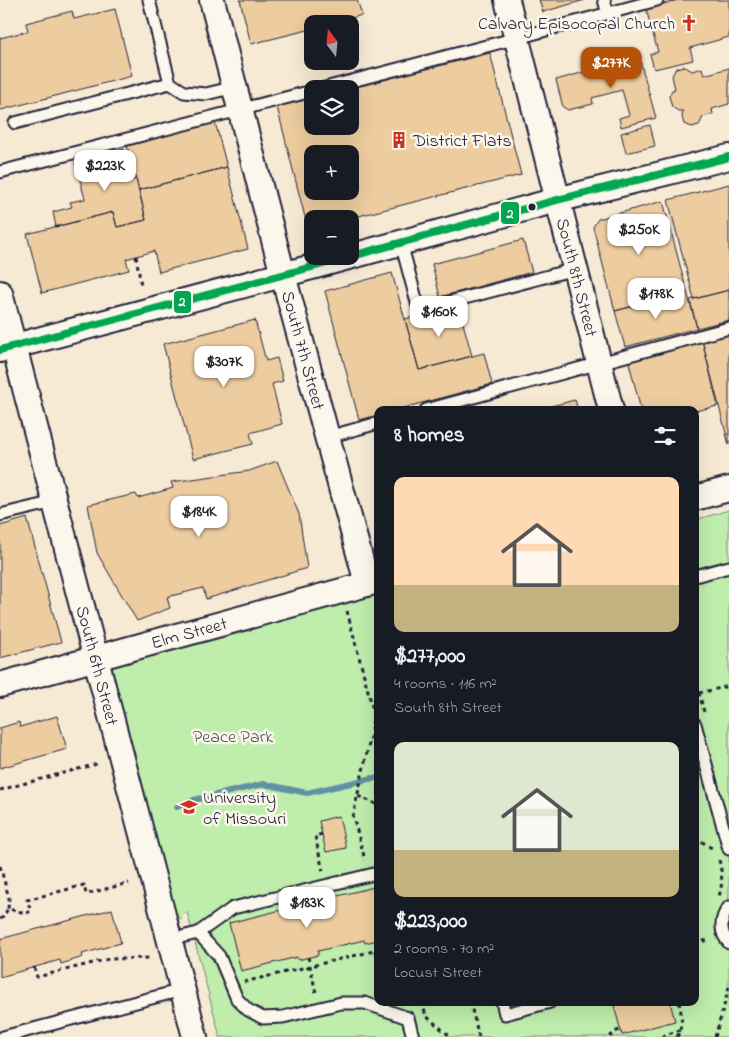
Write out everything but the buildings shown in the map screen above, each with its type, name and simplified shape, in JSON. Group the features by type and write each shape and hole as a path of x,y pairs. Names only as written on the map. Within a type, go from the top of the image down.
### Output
{"street":[{"name":"South 7th Street","path":"212,0 328,437 372,582"},
{"name":"South 8th Street","path":"506,0 610,406"},
{"path":"7,348 557,200 729,157"},
{"name":"South 6th Street","path":"0,293 7,348 54,502 195,1037"},
{"path":"699,497 729,489"},
{"name":"Elm Street","path":"0,686 372,582"}],"lane":[{"path":"149,0 170,83 184,92 206,94 234,87"},
{"path":"604,0 608,14"},
{"path":"355,80 657,0"},
{"path":"15,123 170,83"},
{"path":"0,172 304,93"},
{"path":"401,243 419,310 575,268"},
{"path":"440,406 729,328"},
{"path":"328,437 374,424"},
{"path":"0,515 54,502"},
{"path":"699,575 729,567"},
{"path":"699,739 729,849"},
{"path":"169,940 198,933 233,908 374,874"},
{"path":"729,907 723,916 721,925 723,934 729,943"},
{"path":"198,933 219,956 237,999 248,1010 263,1018 283,1017 341,1004 365,1003 408,1018 413,1037"},
{"path":"3,1037 182,990"},
{"path":"503,1006 505,1014 535,1006"}],"path":[{"path":"136,256 141,285"},
{"path":"346,605 373,710 372,730 353,816 374,874"},
{"path":"699,693 729,686"},
{"path":"0,790 98,764"},
{"path":"358,796 374,802"},
{"path":"322,834 315,836 326,886"},
{"path":"699,840 716,850"},
{"path":"0,866 9,898 8,908 0,919"},
{"path":"8,908 26,913 30,912 27,900 84,885 86,894 130,883"},
{"path":"699,942 710,940"},
{"path":"231,985 374,950"},
{"path":"308,957 320,1008"},
{"path":"34,967 37,977 109,959 150,958"},
{"path":"714,1037 729,986"},
{"path":"423,1006 426,1016 451,1037"},
{"path":"471,1006 479,1037"},
{"path":"677,1037 682,1014 680,1006"},
{"path":"610,1037 614,1032 620,1030"},
{"path":"662,1037 680,1030"}],"green space":[{"name":"Peace Park","path":"729,510 729,1037 220,1037 187,912 167,932 95,658 374,582 374,1006 699,1006 699,519"}],"waterway":[{"path":"177,807 194,800 264,784 307,793 374,778"}],"transit line":[{"name":"2","path":"0,350 557,200 729,157"}],"place":[{"name":"Calvary Episocopal Church","path":"689,23"},
{"name":"District Flats","path":"399,140"},
{"name":"University of Missouri","path":"189,807"}]}
